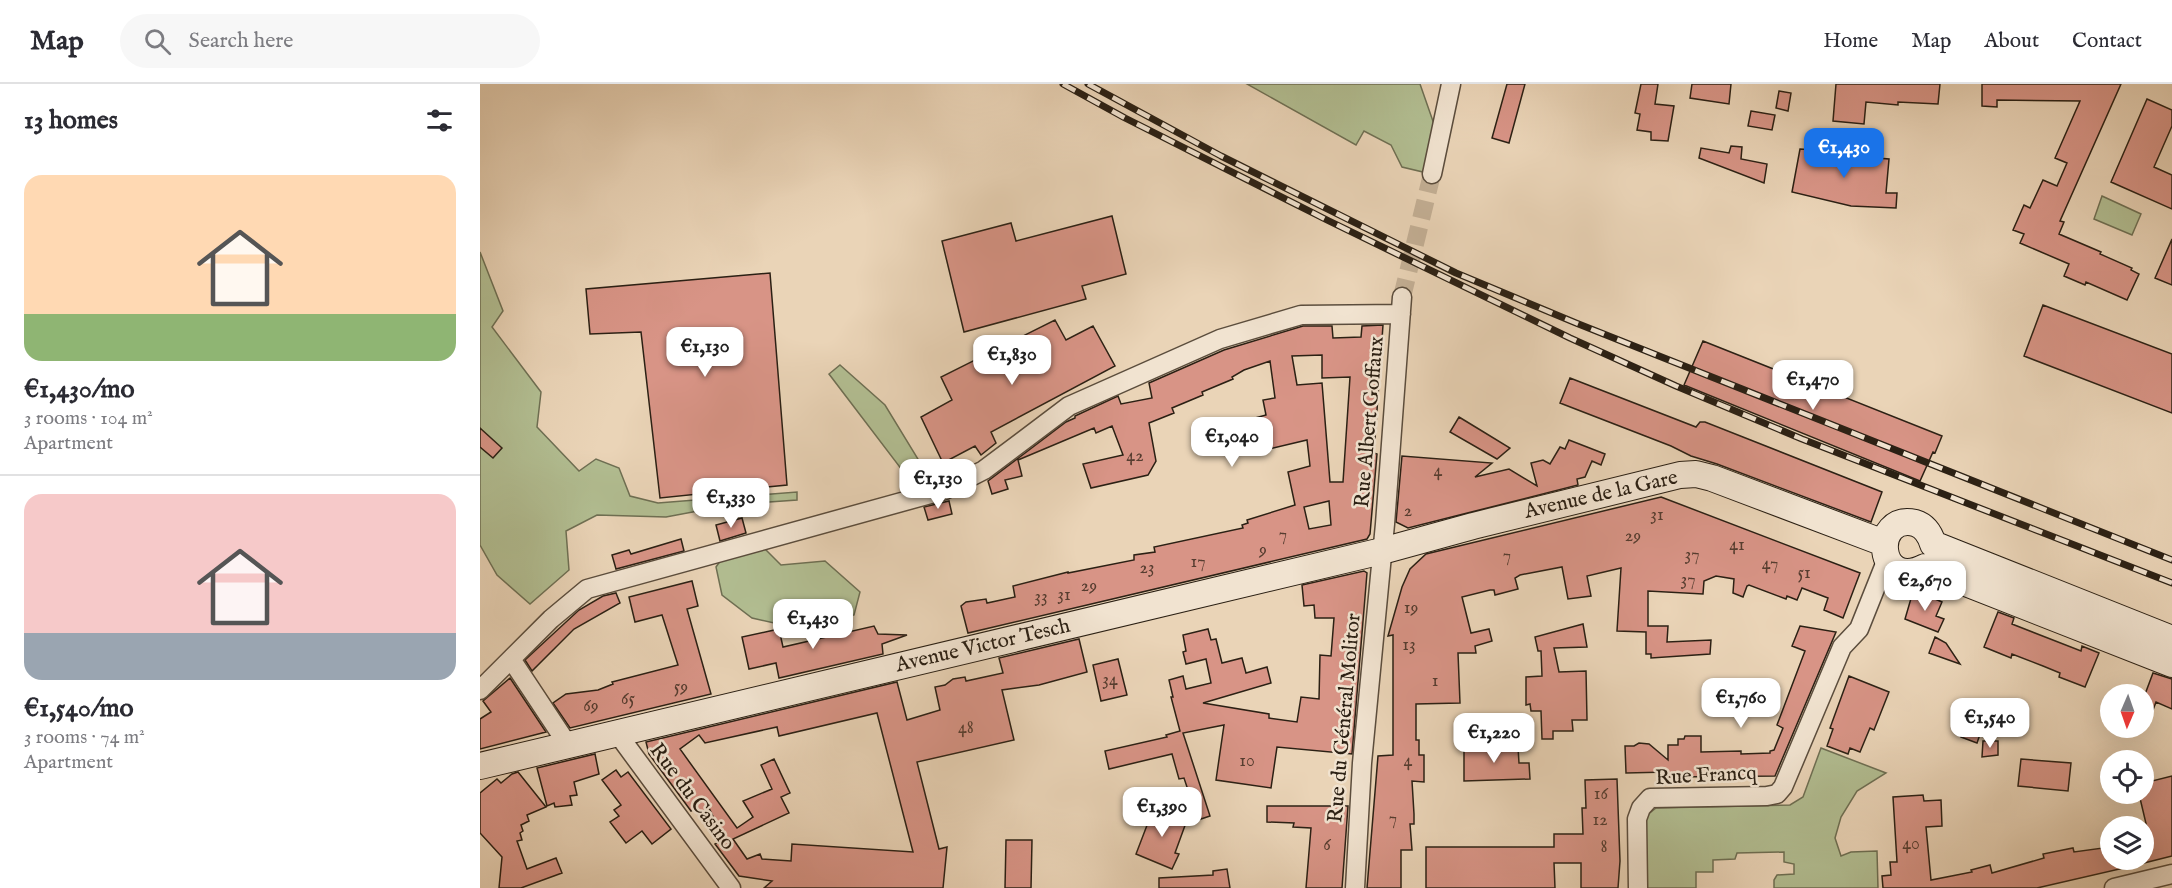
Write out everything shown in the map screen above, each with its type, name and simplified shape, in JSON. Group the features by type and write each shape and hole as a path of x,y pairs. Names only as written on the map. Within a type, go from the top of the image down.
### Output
{"main road":[{"name":"Avenue de la Gare","path":"1382,551 1650,482 1696,474 1712,478 1886,551 1897,569 1904,572 1925,567 2172,664"},
{"path":"1886,551 1888,534 1893,528 1906,523 1921,526 1927,530 1933,544 2172,639"},
{"name":"Avenue Victor Tesch","path":"480,766 1382,551"}],"street":[{"path":"1432,174 1451,84"},
{"name":"Rue Albert Goffaux","path":"511,659 555,615 587,589 945,490 984,470 1069,406 1220,339 1301,315 1401,305 1382,551"},
{"name":"Rue du Général Molitor","path":"1355,888 1362,763 1382,551"},
{"name":"Rue Francq","path":"1638,888 1637,819 1641,808 1650,798 1767,796 1777,794 1783,787 1842,647 1859,629 1886,551"},
{"path":"480,690 511,659 568,745"},
{"name":"Rue du Casino","path":"616,733 731,888"},
{"path":"2114,888 2172,874"}],"green space":[{"path":"1247,84 1420,84 1435,127 1423,172 1402,167 1391,145 1364,131 1356,145"},
{"path":"2102,196 2141,214 2132,235 2094,219"},
{"path":"480,252 503,311 492,327 541,392 537,427 579,471 596,459 619,468 630,496 658,503 797,492 797,500 730,505 666,517 597,515 566,531 569,570 530,604 497,575 480,545"},
{"path":"840,365 885,405 921,464 902,470 829,374"},
{"path":"761,545 781,565 825,561 860,592 854,615 801,629 752,618 722,595 716,567 723,557"},
{"path":"1821,748 1886,773 1857,791 1841,817 1835,838 1841,856 1851,852 1877,851 1878,888 1774,888 1777,875 1794,874 1794,864 1784,862 1784,852 1737,853 1735,859 1713,860 1713,872 1696,872 1696,888 1647,888 1646,816 1656,808 1790,805 1803,797"}],"building":[{"path":"1507,84 1525,84 1509,143 1492,138"},
{"path":"1641,84 1658,84 1655,104 1674,106 1668,141 1651,140 1651,132 1637,130 1640,114 1635,113"},
{"path":"1692,84 1731,84 1729,104 1690,98"},
{"path":"1836,84 1940,84 1938,104 1898,102 1898,105 1866,102 1864,124 1833,121"},
{"path":"1982,84 2121,84 2060,221 2064,222 2059,234 2101,252 2100,254 2132,268 2131,270 2139,274 2127,300 2086,282 2085,285 2064,276 2069,264 2020,243 2024,234 2013,230 2024,205 2030,208 2043,180 2057,186 2067,163 2055,158 2080,101 1997,100 1997,107 1982,106"},
{"path":"1779,91 1791,93 1788,111 1776,108"},
{"path":"2147,99 2172,110 2172,126 2154,167 2172,175 2172,209 2111,182"},
{"path":"1751,111 1775,115 1772,130 1748,126"},
{"path":"1731,146 1742,147 1741,159 1767,164 1764,183 1699,158 1701,148 1729,153"},
{"path":"1800,149 1854,153 1853,156 1889,159 1886,193 1897,193 1896,208 1851,206 1792,192"},
{"path":"1112,216 1126,274 1082,286 1086,299 964,332 942,241 1011,223 1016,241"},
{"path":"2172,239 2172,285 2155,278"},
{"path":"770,273 787,485 660,498 641,332 590,334 586,289"},
{"path":"2043,305 2172,354 2172,413 2024,356"},
{"path":"1055,320 1066,340 1093,326 1115,366 991,432 996,443 981,455 975,446 943,463 921,417 952,400 941,377"},
{"path":"1383,325 1374,453 1377,454 1370,534 1367,539 968,633 961,606 966,602 986,599 987,603 1015,597 1013,586 1068,572 1134,560 1134,555 1155,552 1154,547 1243,528 1242,525 1248,523 1247,520 1295,505 1288,472 1310,466 1307,440 1265,450 1255,418 1266,415 1263,400 1275,398 1270,361 1244,370 1232,377 1233,379 1202,392 1203,395 1172,408 1174,413 1149,423 1156,461 1148,475 1091,488 1083,464 1123,455 1112,426 1096,433 1094,428 1018,460 1022,476 1005,480 1008,489 992,494 988,481 1075,416 1118,396 1121,404 1152,398 1149,383 1224,350 1303,326 1332,326 1333,338 1361,337 1362,326","holes":["1322,355 1322,378 1350,377 1343,482 1330,482 1322,383 1297,385 1292,356","1329,501 1331,525 1309,529 1304,507"]},
{"path":"1703,341 1942,436 1920,481 1684,385"},
{"path":"1570,378 1696,427 1700,422 1705,422 1882,492 1871,522 1691,456 1560,403"},
{"path":"1459,417 1510,448 1497,459 1450,432"},
{"path":"480,428 502,448 493,458 480,447"},
{"path":"1569,440 1605,454 1601,465 1592,461 1585,477 1577,479 1578,485 1408,528 1396,522 1402,456 1492,463 1475,477 1509,469 1537,486 1531,463 1543,460 1550,464 1560,447 1565,449"},
{"path":"1661,497 1860,573 1843,618 1824,610 1828,598 1802,588 1797,600 1787,596 1786,599 1749,585 1743,597 1733,593 1734,579 1716,576 1704,581 1703,594 1648,591 1648,626 1668,626 1667,642 1711,640 1710,654 1651,658 1651,654 1646,654 1646,632 1617,631 1621,568 1587,576 1591,596 1568,599 1562,567 1520,575 1515,578 1518,589 1495,595 1494,590 1490,590 1462,597 1471,633 1489,629 1492,641 1475,646 1476,653 1458,653 1460,703 1416,704 1416,740 1419,740 1419,755 1424,755 1424,782 1412,781 1414,824 1410,824 1412,850 1401,850 1401,888 1367,888 1378,756 1393,755 1393,635 1388,636 1402,587 1410,569 1426,554"},
{"path":"949,501 952,514 928,520 924,507"},
{"path":"742,518 746,533 720,541 716,525"},
{"path":"681,539 684,551 616,569 612,555 629,550 631,554"},
{"path":"1364,571 1367,573 1352,754 1277,747 1271,788 1216,780 1224,725 1183,733 1210,816 1198,820 1184,778 1179,779 1172,754 1109,769 1105,751 1167,737 1166,735 1180,731 1169,680 1183,676 1186,689 1211,683 1206,659 1186,664 1183,635 1208,629 1211,640 1216,639 1222,663 1242,658 1246,673 1267,667 1271,683 1203,703 1269,714 1269,718 1297,722 1301,697 1319,699 1320,655 1331,656 1334,618 1315,618 1314,605 1304,606 1302,585"},
{"path":"692,581 698,606 687,609 711,694 570,728 553,703 566,694 598,690 613,684 612,682 678,665 662,615 635,622 629,597"},
{"path":"1919,592 1942,602 1936,616 1944,619 1938,632 1905,619 1912,595"},
{"path":"616,593 620,603 574,629 532,671 525,660 539,647 579,610 603,596"},
{"path":"1998,612 2014,618 2012,624 2081,651 2082,646 2099,653 2085,687 2059,677 2060,673 2043,666 2012,654 2011,658 1984,647"},
{"path":"1583,624 1587,647 1554,648 1559,672 1586,671 1587,720 1572,720 1573,731 1553,731 1553,739 1542,739 1541,711 1531,711 1530,704 1526,705 1526,677 1542,676 1541,651 1538,651 1535,637"},
{"path":"874,626 878,634 907,635 882,644 883,654 779,678 776,663 749,669 742,637 779,629 783,647"},
{"path":"1800,626 1836,632 1775,776 1668,777 1668,772 1626,773 1625,746 1634,746 1639,743 1649,744 1668,760 1668,745 1678,745 1678,739 1684,739 1685,736 1701,736 1701,752 1741,751 1741,754 1770,753 1774,750 1783,728 1777,725 1805,651 1792,646"},
{"path":"1935,637 1946,643 1960,664 1929,653"},
{"path":"1079,639 1087,672 1039,685 1002,690 1014,740 917,762 939,849 947,847 943,888 764,888 772,881 739,876 715,844 724,840 709,808 699,815 695,809 691,811 649,754 646,742 897,682 907,720 940,710 935,687 945,685 953,679 965,677 966,681 1003,673 999,658","holes":["877,713 913,852 792,844 791,861 762,859 760,854 747,859 733,839 789,813 781,797 790,793 774,759 761,765 772,789 743,801 753,817 737,828 680,749 699,735 705,743 777,727 779,736"]},
{"path":"1118,659 1127,695 1101,701 1093,665"},
{"path":"2153,673 2172,679 2172,709 2156,702 2154,707 2154,684 2149,684"},
{"path":"1849,676 1889,692 1874,730 1870,728 1860,752 1850,748 1848,754 1827,746 1833,729 1830,728"},
{"path":"510,678 546,732 480,749 480,719 491,712 483,701"},
{"path":"1974,709 1987,714 1977,743 1961,737"},
{"path":"1983,741 1998,741 1998,755 1982,757"},
{"path":"1479,742 1496,742 1496,748 1518,747 1519,763 1529,763 1530,779 1464,781 1464,748 1479,748"},
{"path":"595,754 599,774 574,782 577,795 570,796 572,805 555,807 554,803 547,806 537,768"},
{"path":"2021,759 2071,763 2068,791 2018,786"},
{"path":"616,770 621,777 628,772 671,829 652,844 642,831 626,843 610,822 619,816 614,810 621,805 602,780"},
{"path":"518,772 546,807 527,815 529,821 521,825 522,840 517,841 527,869 556,858 562,873 521,888 499,888 502,857 480,833 480,793 497,779 501,783"},
{"path":"2172,776 2172,856 2154,860 2154,816 2144,816 2141,804 2154,804 2154,780"},
{"path":"1617,779 1620,861 1618,888 1581,888 1581,863 1554,863 1555,888 1426,888 1426,847 1554,847 1554,834 1583,834 1582,808 1586,808 1585,780"},
{"path":"1923,795 1924,801 1941,800 1942,826 1926,827 1931,880 1972,872 1971,870 1990,865 1992,873 2044,858 2043,854 2073,848 2074,852 2100,848 2100,870 2115,870 2037,888 1883,888 1882,876 1891,875 1890,862 1897,862 1893,797"},
{"path":"1267,806 1348,806 1342,888 1306,888 1311,828 1293,827 1294,823 1267,822"},
{"path":"1154,807 1187,820 1175,853 1179,854 1172,869 1136,854"},
{"path":"1006,840 1032,840 1031,888 1005,888"},
{"path":"1227,869 1230,888 1159,888 1159,878 1213,875 1213,871"}],"tunnel":[{"path":"1402,297 1432,174"}],"railway":[{"path":"1063,84 1125,118 1329,221 1570,338 1676,386 1802,439 2172,583"},
{"path":"1088,84 1221,156 1456,273 2172,560"}]}
